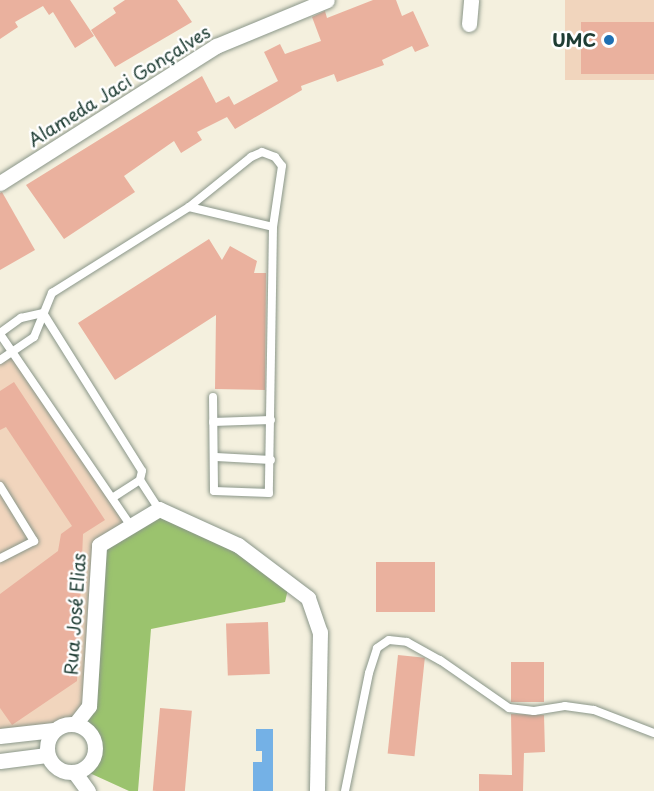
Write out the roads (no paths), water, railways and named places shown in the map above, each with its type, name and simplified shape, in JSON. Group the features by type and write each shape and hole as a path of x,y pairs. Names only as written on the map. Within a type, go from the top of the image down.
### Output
{"street":[{"name":"Alameda Jaci Gonçalves","path":"0,183 216,46 327,0"},
{"path":"470,24 471,0"},
{"path":"159,509 238,545 308,598 320,632 317,791"},
{"name":"Rua José Elias","path":"75,724 89,706 99,545 159,509"},
{"path":"0,736 54,730 75,724 90,732 95,748 90,764 75,772 60,770 47,755 46,744 54,730"},
{"path":"0,761 47,755"},
{"path":"75,772 88,791"}],"lane":[{"path":"0,360 34,337 52,293 189,207 251,157 262,152 275,157 282,166 273,227 269,493 214,491 216,457 213,397"},
{"path":"189,207 273,227"},
{"path":"43,313 21,318 0,333 130,526"},
{"path":"43,313 142,471 140,480 112,498"},
{"path":"213,422 271,420"},
{"path":"216,457 270,460"},
{"path":"140,480 159,509"},
{"path":"0,486 34,541 0,558"},
{"path":"345,791 369,673 377,648 389,640 407,642 433,656 509,708 534,711 565,706 594,710 654,734"}],"water":[{"path":"256,729 273,729 273,791 253,791 253,762 262,762 262,751 256,751"}],"place":[{"name":"UMC","path":"609,40"}]}
